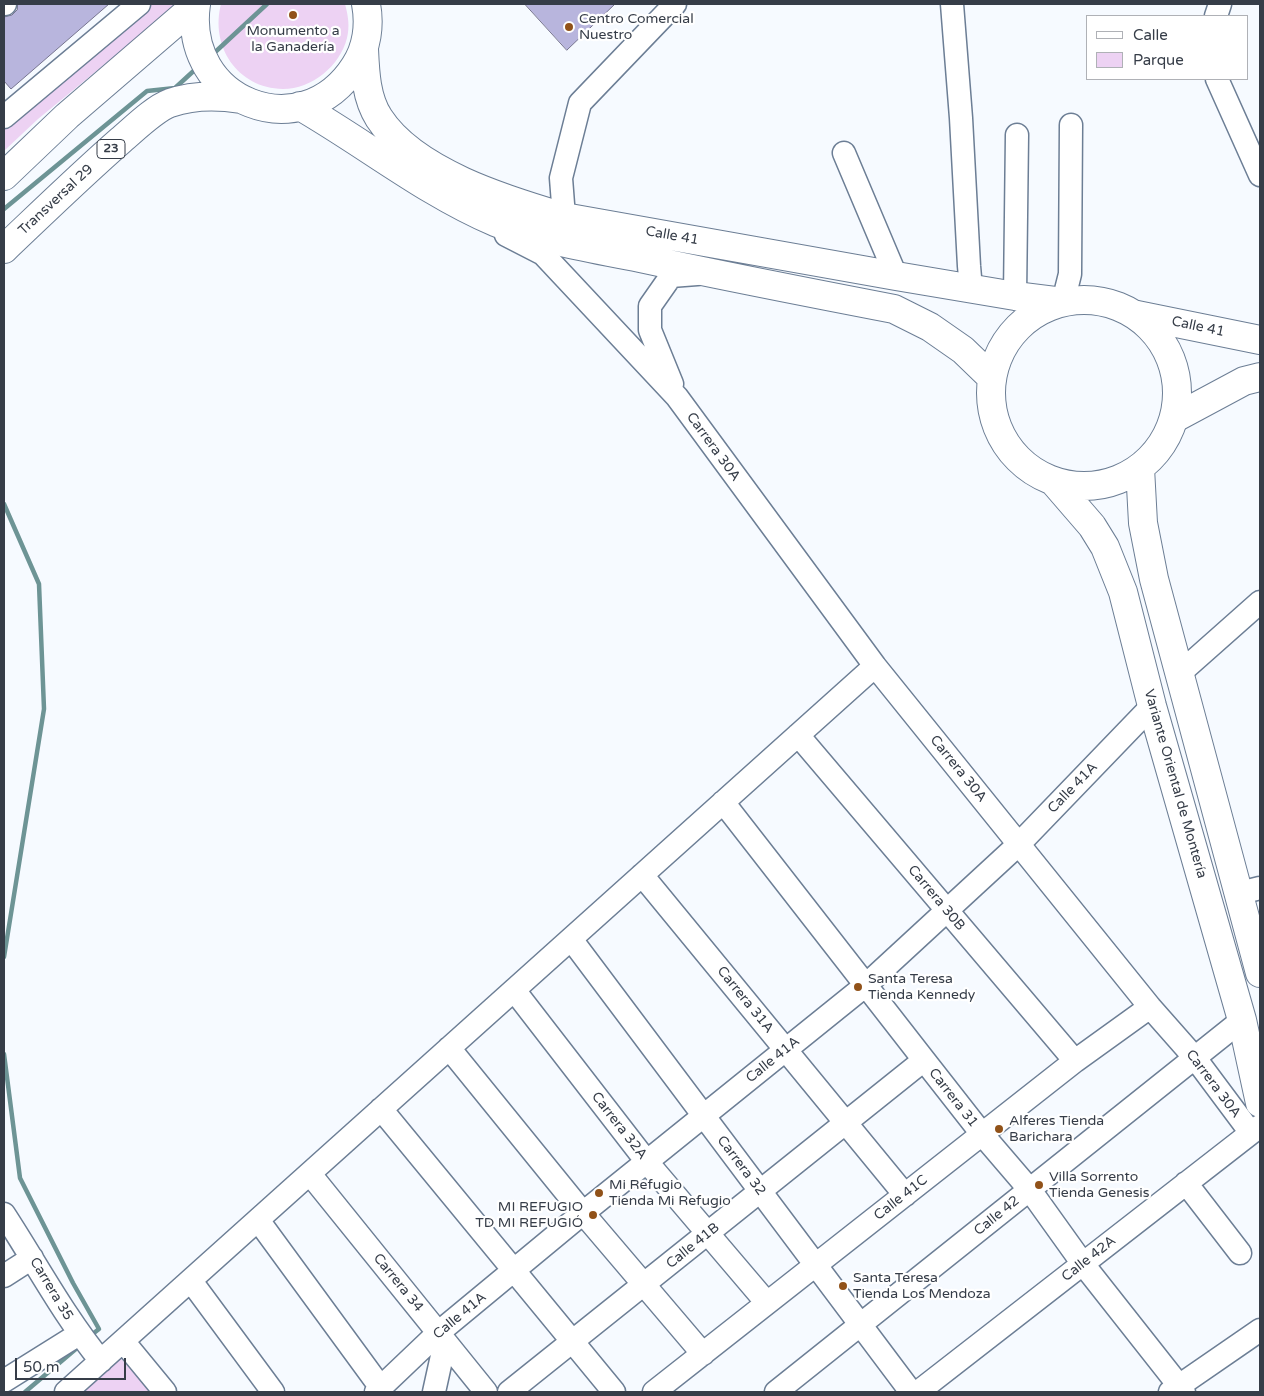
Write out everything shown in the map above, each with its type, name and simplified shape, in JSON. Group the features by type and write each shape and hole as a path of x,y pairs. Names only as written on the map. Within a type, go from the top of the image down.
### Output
{"main road":[{"name":"23","path":"196,4 194,26 198,46 206,65 218,82 241,99 255,105 285,109 314,102 340,86 350,75 364,49 368,31 366,4"},
{"name":"23","path":"4,176 66,116 196,4"},
{"name":"Calle 41","path":"364,49 366,80 371,100 378,117 392,135 410,151 435,166 479,189 519,204 564,217 971,289 1063,302"},
{"name":"Transversal 29","path":"4,249 98,160 142,121 168,103 194,97 217,96 241,99"},
{"name":"Calle 41","path":"300,106 355,139 424,186 455,203 497,222 555,241 894,309 930,326 963,350 992,378"},
{"path":"1094,299 1109,302 1137,315 1154,330 1167,349 1176,371 1178,394 1175,418 1163,442 1155,454 1140,468 1120,479 1099,486 1076,486 1054,482 1034,472 1017,458 1004,441 995,422 991,400 992,378 996,363 1011,335 1034,314 1063,302 1094,299"},
{"name":"Calle 41","path":"1137,315 1260,340"},
{"path":"1175,418 1244,381 1260,377"},
{"path":"1140,468 1144,533 1154,578 1180,673 1250,891 1260,973"},
{"name":"Variante Oriental de Montería","path":"1054,482 1092,526 1106,546 1122,592 1152,706 1242,1020 1260,1104"}],"street":[{"path":"7,107 139,4"},
{"path":"564,217 561,178 580,103 675,4"},
{"path":"952,4 971,289"},
{"path":"1217,80 1260,175"},
{"path":"1063,302 1070,274 1071,125"},
{"path":"1015,296 1017,135"},
{"path":"844,153 896,276"},
{"path":"424,186 446,207 543,254 677,397"},
{"path":"677,397 650,330 650,306 671,276 712,274"},
{"name":"Carrera 30A","path":"677,397 874,666 1150,1006 1255,1130"},
{"path":"1180,673 1260,602"},
{"path":"66,1392 874,666"},
{"name":"Calle 41A","path":"378,1390 442,1338 514,1270 866,985 1019,844 1152,706"},
{"name":"Carrera 30B","path":"798,735 1075,1061"},
{"name":"Carrera 31","path":"723,802 982,1134 1030,1190 1082,1264 1178,1390"},
{"name":"Carrera 31A","path":"642,875 905,1195"},
{"name":"Carrera 32","path":"571,939 911,1392"},
{"name":"Carrera 32A","path":"514,990 647,1162 767,1303"},
{"name":"Calle 41C","path":"654,1392 1075,1061 1150,1006"},
{"name":"Calle 42","path":"776,1392 1242,1020"},
{"path":"449,1048 583,1213 703,1354"},
{"name":"Calle 41B","path":"509,1392 924,1060"},
{"path":"381,1109 614,1392"},
{"name":"Calle 42A","path":"918,1392 1255,1130"},
{"name":"Carrera 34","path":"310,1174 486,1392"},
{"path":"1186,1184 1240,1253"},
{"name":"Carrera 35","path":"4,1214 79,1334 101,1362"},
{"path":"258,1220 378,1390"},
{"path":"4,1276 32,1258"},
{"path":"191,1281 273,1392"},
{"path":"1178,1390 1260,1330"},
{"path":"4,1381 79,1334"},
{"path":"434,1392 442,1338"},
{"path":"123,1341 165,1392"}],"green space":[{"path":"144,4 178,4 38,119 4,151 4,122"},
{"path":"221,4 345,4 348,21 347,38 338,58 323,74 314,80 294,88 267,87 252,81 240,73 231,62 224,49 220,35"},
{"path":"118,1355 150,1392 78,1392"}],"building":[{"path":"18,4 109,4 11,89 4,81 4,17 12,15 17,10"},
{"name":"Centro Comercial Nuestro","path":"525,4 615,4 567,50"}],"waterway":[{"path":"212,55 267,4"},
{"path":"4,209 147,91 175,88 199,66"},
{"path":"4,504 39,584 44,709 4,957"},
{"path":"4,1054 20,1178 73,1283 99,1329 90,1336"},
{"path":"25,1392 77,1348"}],"place":[{"name":"Monumento a la Ganadería","path":"293,15"},
{"name":"Centro Comercial Nuestro","path":"569,27"},
{"name":"Santa Teresa Tienda Kennedy","path":"858,987"},
{"name":"Alferes Tienda Barichara","path":"999,1129"},
{"name":"Villa Sorrento Tienda Genesis","path":"1039,1185"},
{"name":"Mi Refugio Tienda Mi Refugio","path":"599,1193"},
{"name":"MI REFUGIO TD MI REFUGIÓ","path":"593,1215"},
{"name":"Santa Teresa Tienda Los Mendoza","path":"843,1286"}]}
